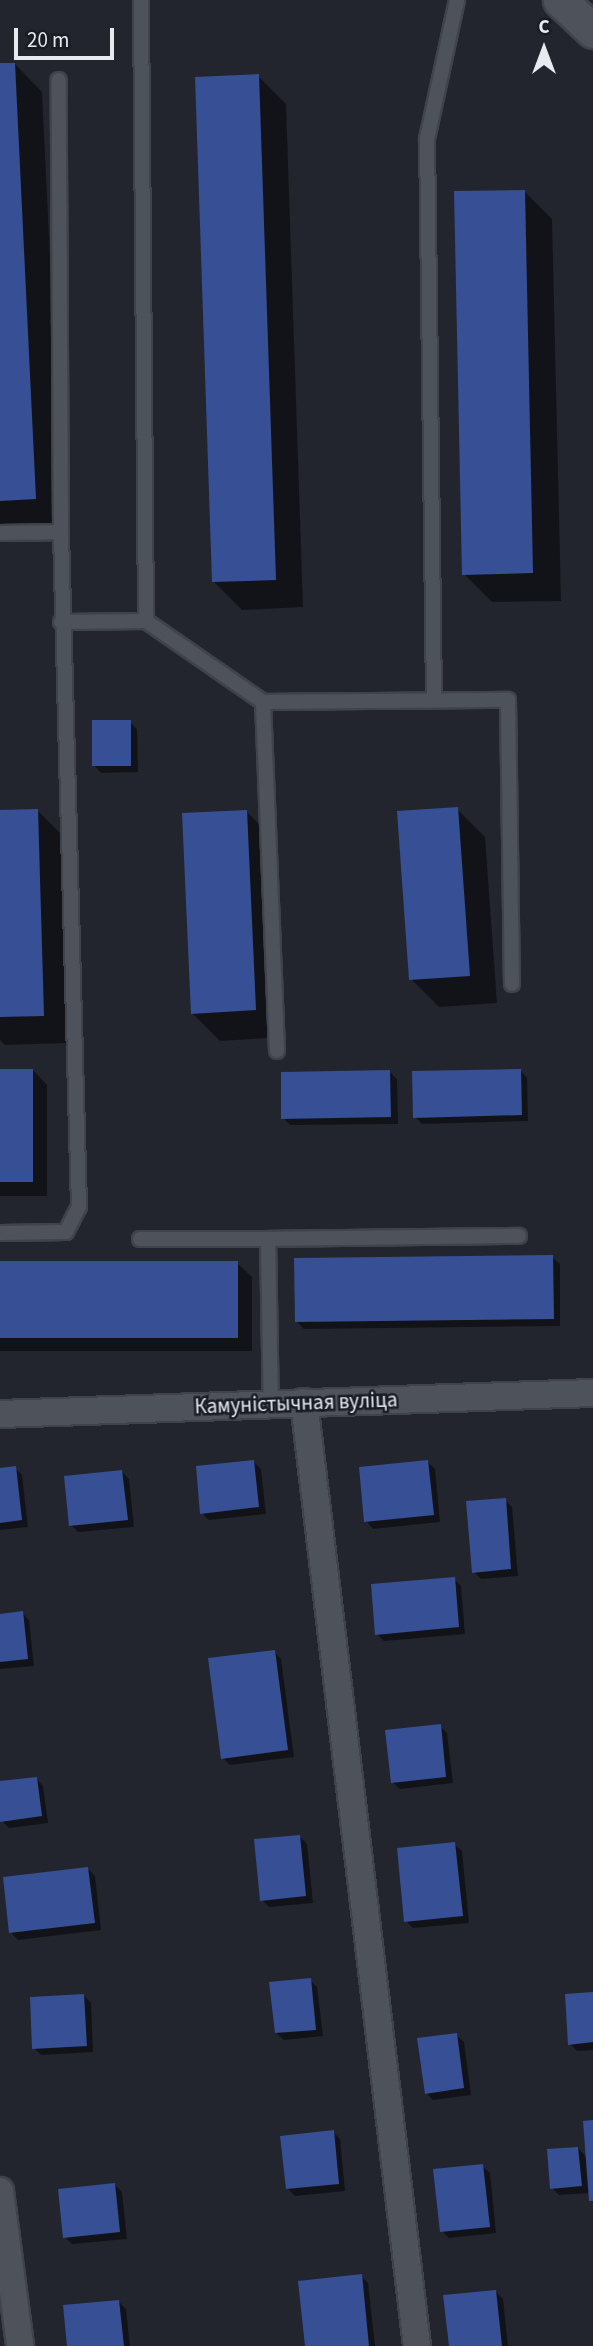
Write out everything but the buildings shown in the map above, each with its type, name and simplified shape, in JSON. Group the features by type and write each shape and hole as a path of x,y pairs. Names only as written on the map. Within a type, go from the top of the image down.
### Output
{"street":[{"path":"560,0 593,31"},
{"name":"Камуністычная вуліца","path":"0,1414 593,1392"},
{"path":"304,1402 417,2346"},
{"path":"0,2191 20,2346"}],"lane":[{"path":"141,0 146,621"},
{"path":"434,701 427,139 457,0"},
{"path":"0,1233 66,1232 79,1207 61,622 58,80"},
{"path":"0,533 61,532"},
{"path":"61,622 146,621 262,702 508,701 512,984"},
{"path":"262,702 277,1051"},
{"path":"140,1238 519,1236"},
{"path":"268,1239 271,1404"}]}
